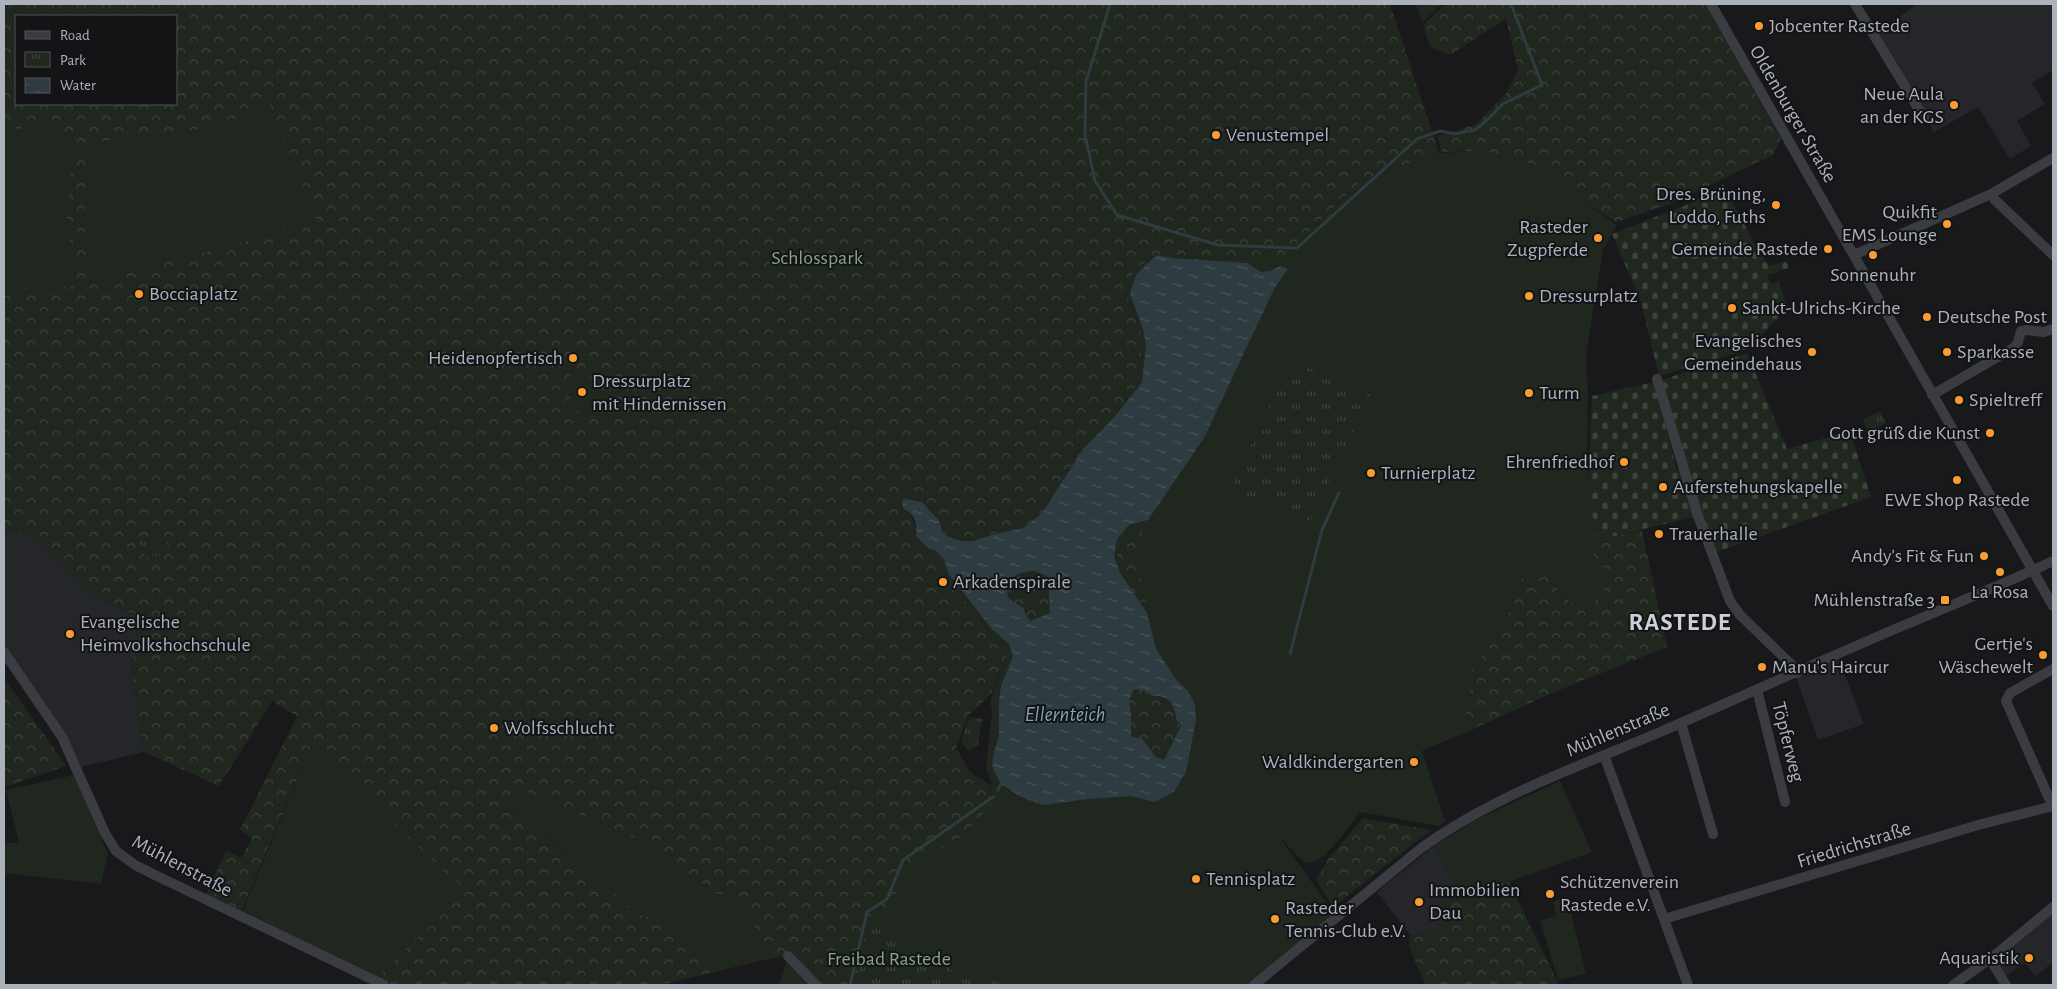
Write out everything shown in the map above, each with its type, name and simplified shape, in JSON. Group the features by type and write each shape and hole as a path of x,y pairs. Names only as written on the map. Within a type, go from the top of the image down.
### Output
{"street":[{"name":"Oldenburger Straße","path":"1711,4 2053,606"},
{"path":"1855,4 1924,118"},
{"path":"1854,256 1902,232 1991,194 2053,158"},
{"path":"1991,194 2053,255"},
{"path":"1932,395 2015,346 2024,330 2044,332 2053,329"},
{"path":"1657,379 1698,516 1730,601 1740,615 1798,673"},
{"name":"Mühlenstraße","path":"1254,985 1336,916 1442,833 1512,796 1604,755 1798,673 1908,623 2053,561"},
{"name":"Mühlenstraße","path":"4,652 62,737 105,833 116,851 135,865 384,985"},
{"path":"2053,668 2010,693 2006,700 2053,806"},
{"name":"Töpferweg","path":"1757,690 1786,802"},
{"path":"1681,723 1713,834"},
{"path":"1604,755 1688,985"},
{"name":"Friedrichstraße","path":"1664,919 2053,806"},
{"path":"1953,985 1990,959 2053,906"},
{"path":"788,956 816,985"},
{"path":"1990,959 2006,985"}],"shaded area":[{"path":"1917,4 2053,4 2053,70 2032,83 2045,104 2017,121 2031,146 2010,159 1978,107 1934,132 1877,33"},
{"name":"Evangelische Heimvolkshochschule","path":"4,529 36,536 94,597 139,616 131,668 144,752 77,768 4,652"},
{"path":"1837,655 1864,724 1818,740 1795,674"},
{"path":"1434,846 1459,890 1442,900 1439,929 1410,935 1377,892"},
{"path":"2053,907 2053,962 2036,976 2024,963 2002,979 1990,959"}],"green space":[{"name":"Schlosspark","path":"4,4 1390,4 1439,153 1362,180 1278,262 1156,254 1134,271 1127,294 1142,336 1140,382 1116,413 1083,449 1041,513 1022,528 991,534 973,541 961,540 948,535 942,530 940,521 922,502 906,498 901,502 902,509 914,521 914,538 928,550 934,551 942,560 946,574 964,600 985,627 1009,650 991,694 968,716 956,748 970,772 992,786 991,805 962,837 908,867 890,905 872,914 856,985 818,985 788,956 764,960 756,940 751,902 715,893 648,844 509,784 513,808 638,914 668,922 719,971 660,985 387,985 374,980 466,891 311,747 240,914 204,899 226,851 241,858 252,839 240,830 297,716 272,701 219,786 144,752 131,668 139,616 94,597 36,536 4,529 4,296 77,285 66,221 74,141 54,126 4,130","holes":["269,103 318,222 90,283 84,222 89,143 216,128","577,371 608,407 588,416 570,406 569,377"]},
{"path":"1416,4 1442,4 1422,23"},
{"path":"1445,4 1705,4 1781,139 1773,155 1672,203 1617,222 1588,205 1561,180 1539,167 1517,159 1482,151 1442,152 1437,136 1475,125 1505,95 1518,70 1506,19 1450,55 1430,47 1423,25"},
{"path":"269,102 319,222 90,283 84,222 89,143 216,128"},
{"path":"54,126 74,141 66,221 77,285 4,296 4,130"},
{"path":"1482,151 1517,159 1539,167 1561,180 1588,205 1617,225 1603,250 1586,355 1588,394 1587,493 1598,540 1593,552 1606,569 1608,580 1604,593 1594,602 1580,605 1564,598 1552,579 1525,571 1506,620 1494,640 1472,695 1464,707 1469,731 1422,751 1445,821 1439,826 1360,812 1327,853 1312,863 1302,860 1280,838 1336,916 1254,985 859,985 872,914 890,904 908,867 962,837 991,805 992,786 986,768 992,712 990,701 1008,650 943,582 914,538 916,523 912,515 902,509 901,502 906,498 922,502 940,521 948,535 961,540 973,541 991,534 1022,528 1041,513 1083,449 1116,413 1140,382 1142,336 1127,294 1134,272 1156,254 1278,262 1362,180 1439,153"},
{"path":"1723,184 1757,249 1769,266 1787,261 1789,268 1767,275 1771,284 1779,281 1788,309 1746,350 1659,376 1641,302 1612,234 1691,203"},
{"path":"1747,353 1787,449 1850,431 1871,497 1712,554 1698,516 1598,540 1587,493 1592,396 1654,382 1677,470 1685,470 1661,380"},
{"path":"1291,360 1371,395 1310,521 1230,490"},
{"name":"Dressurplatz mit Hindernissen","path":"576,370 608,407 588,416 569,406 569,377"},
{"path":"1880,411 1886,423 1869,432 1863,420"},
{"path":"1147,523 1138,542 1138,565 1148,611 1124,579 1120,570 1117,551 1120,540 1130,526"},
{"path":"1642,530 1667,647 1559,690 1469,731 1464,707 1472,695 1465,679 1494,640 1506,620 1525,571 1552,579 1566,599 1575,603 1590,603 1597,600 1606,587 1606,569 1595,563 1593,552 1598,540"},
{"path":"172,539 163,555 145,557 139,541"},
{"path":"1035,571 1046,576 1048,580 1050,613 1030,621 1023,608 1008,598 1007,591 1010,581 1017,575"},
{"path":"4,678 66,766 4,787"},
{"path":"1134,689 1147,691 1152,696 1163,697 1170,701 1177,720 1182,724 1164,760 1156,757 1143,740 1131,736 1129,700"},
{"path":"969,717 982,719 978,745 969,751 961,742"},
{"path":"311,747 467,891 374,980 241,915"},
{"path":"74,775 108,854 101,884 4,873 4,843 19,843 6,790"},
{"path":"1560,781 1592,852 1509,882 1459,890 1434,846 1478,819"},
{"path":"509,784 648,844 715,893 751,902 756,940 764,960 719,971 668,922 638,914 512,807"},
{"path":"1363,818 1431,830 1333,907 1316,880 1329,858"},
{"path":"1509,882 1559,985 1425,985 1409,946 1410,935 1439,929 1442,899 1459,890"},
{"path":"1567,896 1586,974 1558,980 1540,920 1556,916 1553,902"},
{"name":"Freibad Rastede","path":"872,914 955,973 1010,985 856,985"},
{"path":"788,956 816,985 779,985"}],"water":[{"name":"Ellernteich","path":"1156,255 1172,258 1247,263 1261,272 1271,271 1280,266 1288,269 1274,289 1204,438 1148,520 1129,525 1117,539 1114,556 1120,573 1147,613 1156,649 1177,681 1188,691 1195,705 1196,719 1186,772 1174,792 1154,802 1131,796 1043,805 1021,797 1001,784 992,766 999,736 1001,686 1013,656 1009,644 992,629 948,573 944,559 935,550 929,549 916,536 915,520 903,508 902,502 906,499 922,502 940,522 942,531 947,536 961,541 973,541 1023,528 1042,513 1083,449 1117,414 1142,382 1146,346 1143,329 1130,293 1136,275","holes":["1029,571 1035,571 1046,576 1048,579 1050,613 1030,621 1023,608 1008,598 1007,591 1013,577","1134,689 1147,691 1152,696 1163,697 1170,701 1173,705 1177,721 1182,724 1164,760 1156,757 1143,740 1131,736 1129,700"]}],"waterway":[{"path":"1110,4 1086,82 1085,135 1095,181 1117,215 1218,245 1297,248 1417,139 1440,131 1455,134 1475,130 1503,104 1542,85 1511,4"},
{"path":"1290,654 1322,530 1339,493"},
{"path":"998,790 1001,784"},
{"path":"850,985 867,912 887,899 903,860 993,797"}],"place":[{"name":"Jobcenter Rastede","path":"1759,26"},
{"name":"Neue Aula an der KGS","path":"1954,105"},
{"name":"Venustempel","path":"1216,135"},
{"name":"Dres. Brüning, Loddo, Fuths","path":"1776,205"},
{"name":"Quikfit EMS Lounge","path":"1947,224"},
{"name":"Rasteder Zugpferde","path":"1598,238"},
{"name":"Gemeinde Rastede","path":"1828,249"},
{"name":"Sonnenuhr","path":"1873,255"},
{"name":"Bocciaplatz","path":"139,294"},
{"name":"Dressurplatz","path":"1529,296"},
{"name":"Sankt-Ulrichs-Kirche","path":"1732,308"},
{"name":"Deutsche Post","path":"1927,317"},
{"name":"Evangelisches Gemeindehaus","path":"1812,352"},
{"name":"Sparkasse","path":"1947,352"},
{"name":"Heidenopfertisch","path":"573,358"},
{"name":"Dressurplatz mit Hindernissen","path":"582,392"},
{"name":"Turm","path":"1529,393"},
{"name":"Spieltreff","path":"1959,400"},
{"name":"Gott grüß die Kunst","path":"1990,433"},
{"name":"Ehrenfriedhof","path":"1624,462"},
{"name":"Turnierplatz","path":"1371,473"},
{"name":"EWE Shop Rastede","path":"1957,480"},
{"name":"Auferstehungskapelle","path":"1663,487"},
{"name":"Trauerhalle","path":"1659,534"},
{"name":"Andy's Fit & Fun","path":"1984,556"},
{"name":"La Rosa","path":"2000,572"},
{"name":"Arkadenspirale","path":"943,582"},
{"name":"Mühlenstraße 3","path":"1945,600"},
{"name":"Evangelische Heimvolkshochschule","path":"70,634"},
{"name":"Gertje's Wäschewelt","path":"2043,655"},
{"name":"Manu's Haircur","path":"1762,667"},
{"name":"Wolfsschlucht","path":"494,728"},
{"name":"Waldkindergarten","path":"1414,762"},
{"name":"Tennisplatz","path":"1196,879"},
{"name":"Schützenverein Rastede e.V.","path":"1550,894"},
{"name":"Immobilien Dau","path":"1419,902"},
{"name":"Rasteder Tennis-Club e.V.","path":"1275,919"},
{"name":"Aquaristik","path":"2029,958"}],"district":[{"name":"RASTEDE","path":"1680,622"}]}
